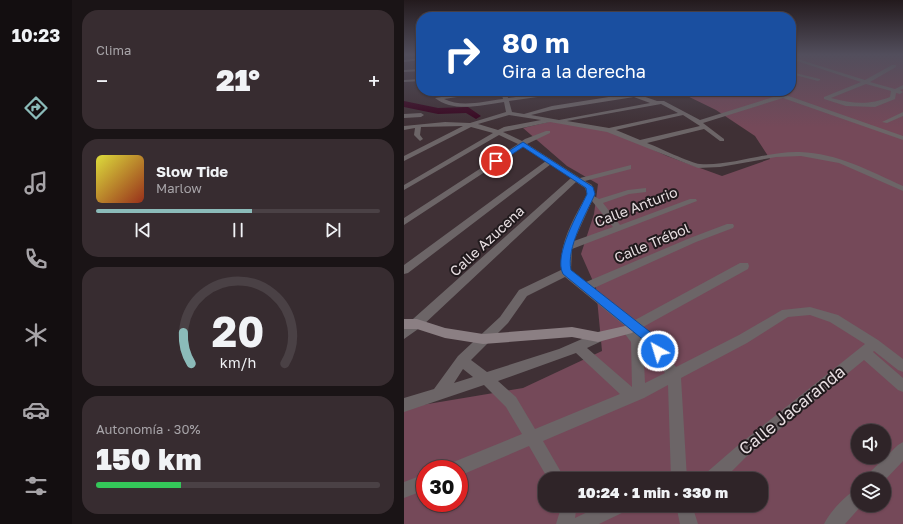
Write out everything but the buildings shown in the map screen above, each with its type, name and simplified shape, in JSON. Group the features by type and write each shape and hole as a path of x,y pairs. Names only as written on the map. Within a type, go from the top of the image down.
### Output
{"street":[{"path":"813,78 818,80"},
{"path":"855,78 903,94"},
{"path":"872,78 826,98 846,104 875,105 893,98 894,91"},
{"path":"404,81 416,80"},
{"path":"894,91 903,88"},
{"path":"454,96 438,98 450,104 466,105 542,96"},
{"path":"506,96 510,113"},
{"path":"525,115 539,110 621,96"},
{"path":"639,96 656,103 667,103 702,125 722,140"},
{"path":"642,142 702,125 783,96 902,137"},
{"path":"608,123 656,103"},
{"path":"570,105 579,117"},
{"path":"404,159 469,125 510,113 554,121 608,123 684,113"},
{"path":"885,122 903,114"},
{"path":"404,116 421,115"},
{"path":"527,125 536,117"},
{"path":"404,188 499,132 527,125 579,117 608,123 642,142 698,166 720,165 776,155 801,154 841,161 903,189"},
{"path":"404,128 441,124 469,125 486,127 499,132 523,144 589,187 591,194 619,229"},
{"path":"418,126 417,135 420,139"},
{"path":"404,222 527,140 548,132"},
{"path":"404,270 550,161"},
{"path":"578,179 628,166"},
{"name":"Calle Azucena","path":"404,334 578,179"},
{"path":"598,202 628,192 643,190"},
{"path":"591,194 568,248 565,264 566,272 586,287 631,328 650,339 674,375 677,472"},
{"name":"Calle Anturio","path":"568,248 693,201"},
{"name":"Calle Trébol","path":"586,287 693,240 730,226"},
{"path":"404,404 562,354 598,337 631,328 744,266"},
{"path":"438,394 462,360 504,320 523,293 566,272"},
{"path":"468,465 635,395 743,339 786,313 810,311 834,318 869,348 903,386"},
{"path":"404,324 417,324 445,333 483,339 572,332 598,337"},
{"path":"631,328 637,341 635,395"},
{"path":"577,347 635,395"},
{"path":"869,348 903,366"},
{"name":"Calle Jacaranda","path":"720,472 741,452 869,348"},
{"path":"462,360 511,402 553,472"},
{"path":"882,472 903,450"},
{"path":"404,490 416,485"},
{"path":"833,524 851,505"},
{"path":"565,524 568,512"},
{"path":"581,524 606,512"},
{"path":"686,512 689,524"}],"shaded area":[{"path":"796,78 903,78 903,524 404,524 404,408 523,388 602,351 596,288 581,254 594,214 598,184 567,166 523,128 557,120 610,130 667,156 722,176 770,159 755,136 716,110 687,96 796,96"}],"waterway":[{"path":"404,104 438,111 468,110 476,116"}],"route":[{"path":"496,161 523,144 589,187 592,191 591,194 568,248 565,264 566,272 650,339 658,351"}]}
